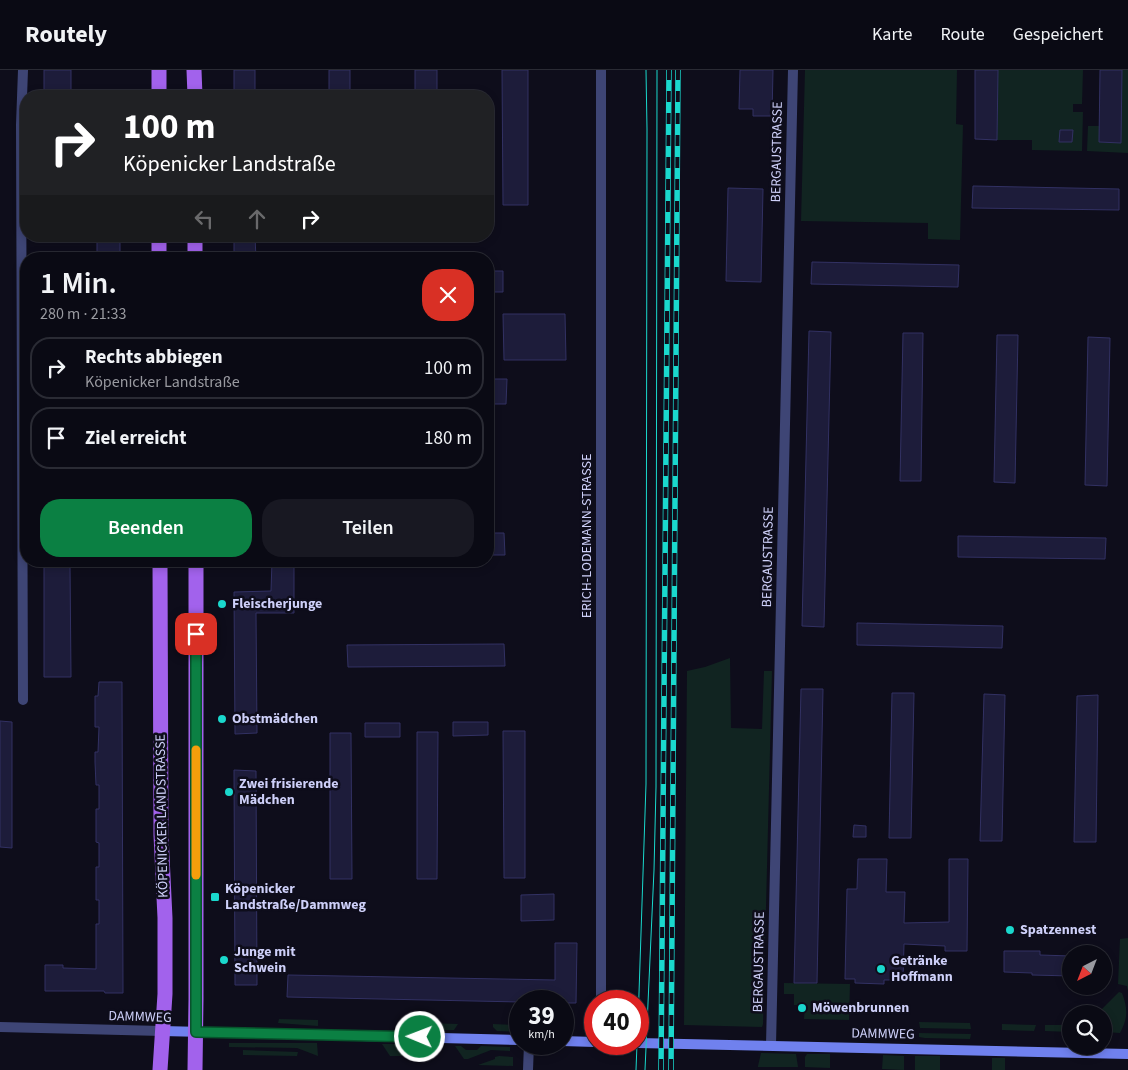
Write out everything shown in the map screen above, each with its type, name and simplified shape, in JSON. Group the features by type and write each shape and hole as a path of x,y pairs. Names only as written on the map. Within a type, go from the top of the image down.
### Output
{"main road":[{"path":"159,70 159,90"},
{"path":"194,70 194,90"},
{"name":"KÖPENICKER LANDSTRASSE","path":"160,567 160,835 165,918 165,994 160,1070"},
{"path":"194,1070 196,1032 196,567"}],"street":[{"path":"22,70 22,90"},
{"name":"ERICH-LODEMANN-STRASSE","path":"600,990 602,70"},
{"name":"BERGAUSTRASSE","path":"771,1045 793,70"},
{"path":"22,567 22,700"},
{"name":"DAMMWEG","path":"0,1027 509,1040"},
{"name":"DAMMWEG","path":"649,1043 1128,1054"},
{"path":"528,1070 529,1055"}],"green space":[{"path":"805,70 957,70 956,124 963,125 960,240 928,239 928,223 801,221"},
{"path":"998,70 1083,70 1082,104 1073,104 1073,112 1083,112 1082,151 1032,150 1032,140 997,140"},
{"path":"1122,70 1128,70 1128,153 1087,151 1088,126 1099,126 1099,142 1120,143"},
{"path":"730,658 731,728 762,729 764,671 772,671 762,1027 684,1025 687,671"},
{"path":"1128,938 1128,991 1127,986 1118,984 1120,939"},
{"path":"784,983 850,984 849,1020 804,1019 805,1005 794,1005 794,994 784,994"},
{"path":"1119,992 1122,993 1126,1013 1125,1023 1120,1033 1112,1032 1112,1005 1106,1005"},
{"path":"279,1019 318,1020 318,1026 278,1023"},
{"path":"919,1022 970,1023 971,1029 920,1028"},
{"path":"424,1023 458,1024 454,1030 428,1030"},
{"path":"493,1024 509,1025 509,1032 497,1031"},
{"path":"1002,1024 1036,1025 1034,1031 1002,1030"},
{"path":"1045,1025 1062,1025 1062,1032 1045,1031"},
{"path":"919,1033 971,1034 970,1039 925,1038 919,1037"},
{"path":"229,1043 317,1043 318,1056 297,1048 229,1047"},
{"path":"382,1044 398,1044 406,1056 390,1056"},
{"path":"455,1046 461,1046 466,1050 477,1050 481,1046 509,1047 509,1051 491,1050 464,1059"},
{"path":"243,1050 298,1052 297,1056 243,1055"},
{"path":"761,1053 796,1054 798,1067 758,1067"},
{"path":"807,1054 830,1054 830,1068 805,1067 805,1057"},
{"path":"883,1055 904,1056 904,1070 882,1069"},
{"path":"915,1056 940,1056 940,1070 915,1070"},
{"path":"495,1057 513,1057 513,1066 478,1065 495,1059"},
{"path":"992,1058 1005,1058 1005,1070 992,1070"}],"building":[{"path":"44,70 71,70 71,90 44,90"},
{"path":"234,70 255,70 255,90 234,90"},
{"path":"329,70 350,70 350,90 329,90"},
{"path":"415,70 437,70 437,90 415,90"},
{"path":"502,70 528,70 528,205 503,205"},
{"path":"740,70 773,70 772,116 753,116 753,109 739,109"},
{"path":"975,70 998,70 997,140 975,139"},
{"path":"1100,70 1122,70 1121,143 1099,142"},
{"path":"1060,130 1073,130 1072,142 1059,142"},
{"path":"973,186 1119,189 1119,210 972,208"},
{"path":"728,188 763,189 761,282 726,281"},
{"path":"97,242 120,242 120,252 97,252"},
{"path":"234,242 255,242 256,252 234,252"},
{"path":"812,262 959,265 958,287 811,284"},
{"path":"494,271 503,271 503,292 494,292"},
{"path":"503,314 565,314 566,360 504,360"},
{"path":"809,331 831,332 824,627 802,626"},
{"path":"903,333 923,333 921,481 900,481"},
{"path":"997,335 1018,335 1015,483 994,482"},
{"path":"1088,337 1110,338 1107,486 1085,485"},
{"path":"494,379 507,379 506,404 494,404"},
{"path":"494,533 504,533 505,555 494,555"},
{"path":"958,536 1106,538 1105,559 958,557"},
{"path":"44,567 70,567 71,677 44,677"},
{"path":"272,567 294,567 294,613 256,613 257,733 235,734 234,592 271,591"},
{"path":"857,623 1003,626 1002,648 857,645"},
{"path":"504,644 505,666 348,667 347,645"},
{"path":"99,682 122,682 123,993 105,993 104,991 45,991 45,965 63,965 63,968 96,969 96,924 99,924 99,900 96,900 96,867 99,867 99,843 96,842 96,809 99,809 99,785 96,785 95,752 98,752 99,727 95,727 95,696 98,696"},
{"path":"801,689 823,689 817,983 794,983"},
{"path":"892,693 914,693 911,838 889,838"},
{"path":"984,694 1005,695 1002,841 980,841"},
{"path":"1098,695 1096,842 1074,842 1077,696"},
{"path":"0,721 12,722 12,848 0,847"},
{"path":"453,722 488,722 488,735 453,736"},
{"path":"365,723 400,723 400,737 365,737"},
{"path":"503,731 525,731 525,878 504,878"},
{"path":"417,732 438,732 437,879 417,879"},
{"path":"330,733 351,733 352,879 330,879"},
{"path":"234,770 256,771 257,985 235,985"},
{"path":"854,825 866,826 866,837 853,837"},
{"path":"858,859 887,859 886,892 905,892 904,923 949,922 949,859 968,859 967,951 945,951 945,946 904,944 903,980 884,980 884,984 855,983 855,979 845,979 847,889 857,889"},
{"path":"554,894 554,920 521,921 521,895"},
{"path":"555,943 577,943 576,1003 574,1003 574,990 509,990 509,1002 287,997 288,975 555,980"},
{"path":"1004,951 1040,951 1040,955 1062,956 1062,976 1004,972"}],"tram line":[{"path":"639,990 646,784 646,70"},
{"path":"645,1070 656,787 657,70"},
{"path":"636,1070 637,1055"}],"railway":[{"path":"661,1070 669,70"},
{"path":"671,1070 678,70"}],"slow traffic":[{"path":"196,750 196,875"}],"place":[{"name":"Fleischerjunge","path":"222,604"},
{"name":"Obstmädchen","path":"222,719"},
{"name":"Zwei frisierende Mädchen","path":"229,792"},
{"name":"Köpenicker Landstraße/Dammweg","path":"215,897"},
{"name":"Spatzennest","path":"1010,930"},
{"name":"Junge mit Schwein","path":"224,960"},
{"name":"Getränke Hoffmann","path":"881,969"},
{"name":"Möwenbrunnen","path":"802,1008"}],"route":[{"path":"196,634 196,1032 420,1037"}]}
